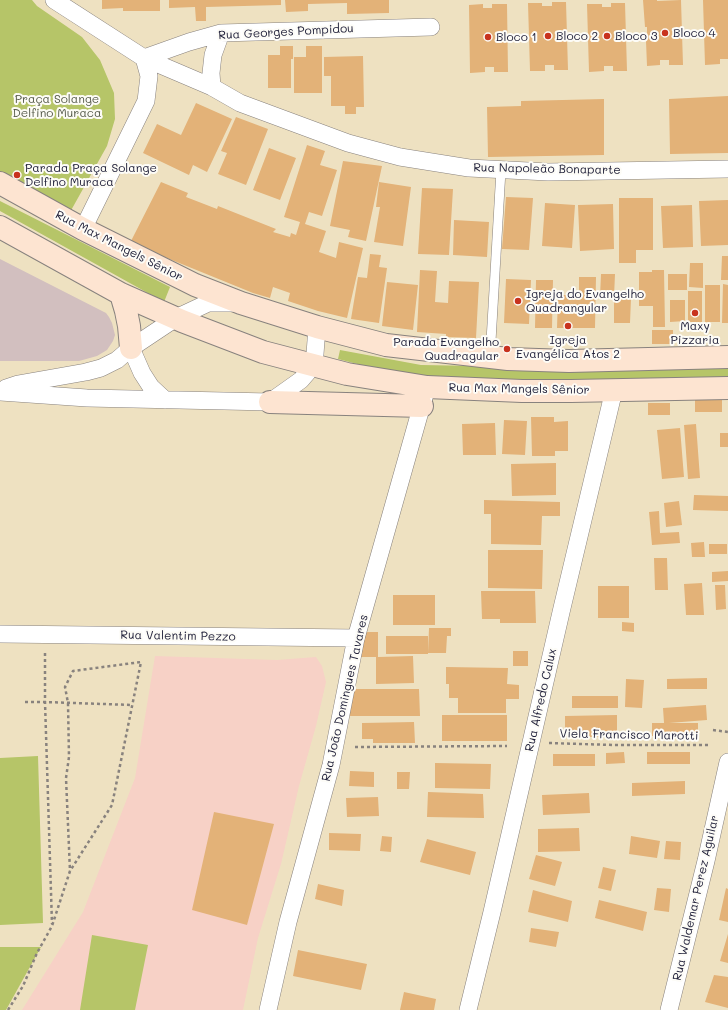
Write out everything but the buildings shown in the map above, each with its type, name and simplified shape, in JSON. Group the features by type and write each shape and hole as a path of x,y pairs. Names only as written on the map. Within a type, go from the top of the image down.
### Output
{"street":[{"name":"Rua Napoleão Bonaparte","path":"54,0 144,58 212,87 240,103 348,143 400,157 469,168 548,172 728,169"},
{"name":"Rua Georges Pompidou","path":"144,58 189,42 221,33 431,27"},
{"path":"212,87 211,73 213,55 221,33"},
{"path":"83,229 146,101 149,76 144,58"},
{"name":"Rua Max Mangels Sênior","path":"0,183 83,229 195,285 241,303 317,327 386,345 490,358"},
{"name":"Rua Max Mangels Sênior","path":"0,227 122,294 211,333 263,352 348,374 424,397 522,391 728,388"},
{"path":"122,294 129,326 131,348 142,373 151,387 165,400"},
{"name":"Rua Max Mangels Sênior","path":"0,391 18,384 101,368 117,360 131,348 176,318 208,303 241,303"},
{"path":"270,402 301,380 308,373 315,354 317,327"},
{"path":"490,358 569,360 728,357"},
{"name":"Rua Alfredo Calux","path":"468,1010 614,390"},
{"path":"0,391 87,398 270,402 424,397"},
{"name":"Rua João Domingues Tavares","path":"268,1010 288,922 331,765 356,638 424,397"},
{"name":"Rua Valentim Pezzo","path":"0,634 356,638"},
{"name":"Rua Waldemar Perez Aguilar","path":"670,1010 728,762"}],"lane":[{"path":"490,358 501,170"}],"path":[{"path":"45,648 45,702 52,926"},
{"path":"8,1010 23,986 37,953 52,926 70,871 112,805 141,662 73,671 65,688 68,703 69,757 66,778 70,871"},
{"path":"25,702 132,705"},
{"path":"713,730 728,732"},
{"name":"Viela Francisco Marotti","path":"549,743 709,745"},
{"path":"355,747 507,746"}],"shaded area":[{"path":"0,259 106,313 112,323 115,335 107,350 97,356 79,361 0,361"},
{"path":"155,656 277,660 316,657 322,666 326,682 316,726 299,786 281,864 258,938 243,1010 22,1010 83,912 135,778"}],"green space":[{"name":"Praça Solange Delfino Muraca","path":"0,0 32,0 37,6 82,37 100,60 114,93 115,119 107,146 69,214 0,179"},
{"path":"0,201 170,287 164,302 0,211"},
{"path":"340,350 421,365 728,369 728,380 478,379 413,375 373,368 338,359"},
{"path":"38,756 43,923 0,925 0,758"},
{"path":"92,935 148,945 135,1010 80,1010"},
{"path":"0,947 41,947 6,1010 0,1010"}],"place":[{"name":"Bloco 4","path":"665,33"},
{"name":"Bloco 2","path":"548,36"},
{"name":"Bloco 3","path":"607,36"},
{"name":"Bloco 1","path":"488,37"},
{"name":"Parada Praça Solange Delfino Muraca","path":"17,175"},
{"name":"Igreja do Evangelho Quadrangular","path":"518,301"},
{"name":"Maxy Pizzaria","path":"695,313"},
{"name":"Igreja Evangélica Atos 2","path":"568,326"},
{"name":"Parada Evangelho Quadragular","path":"507,349"}]}
